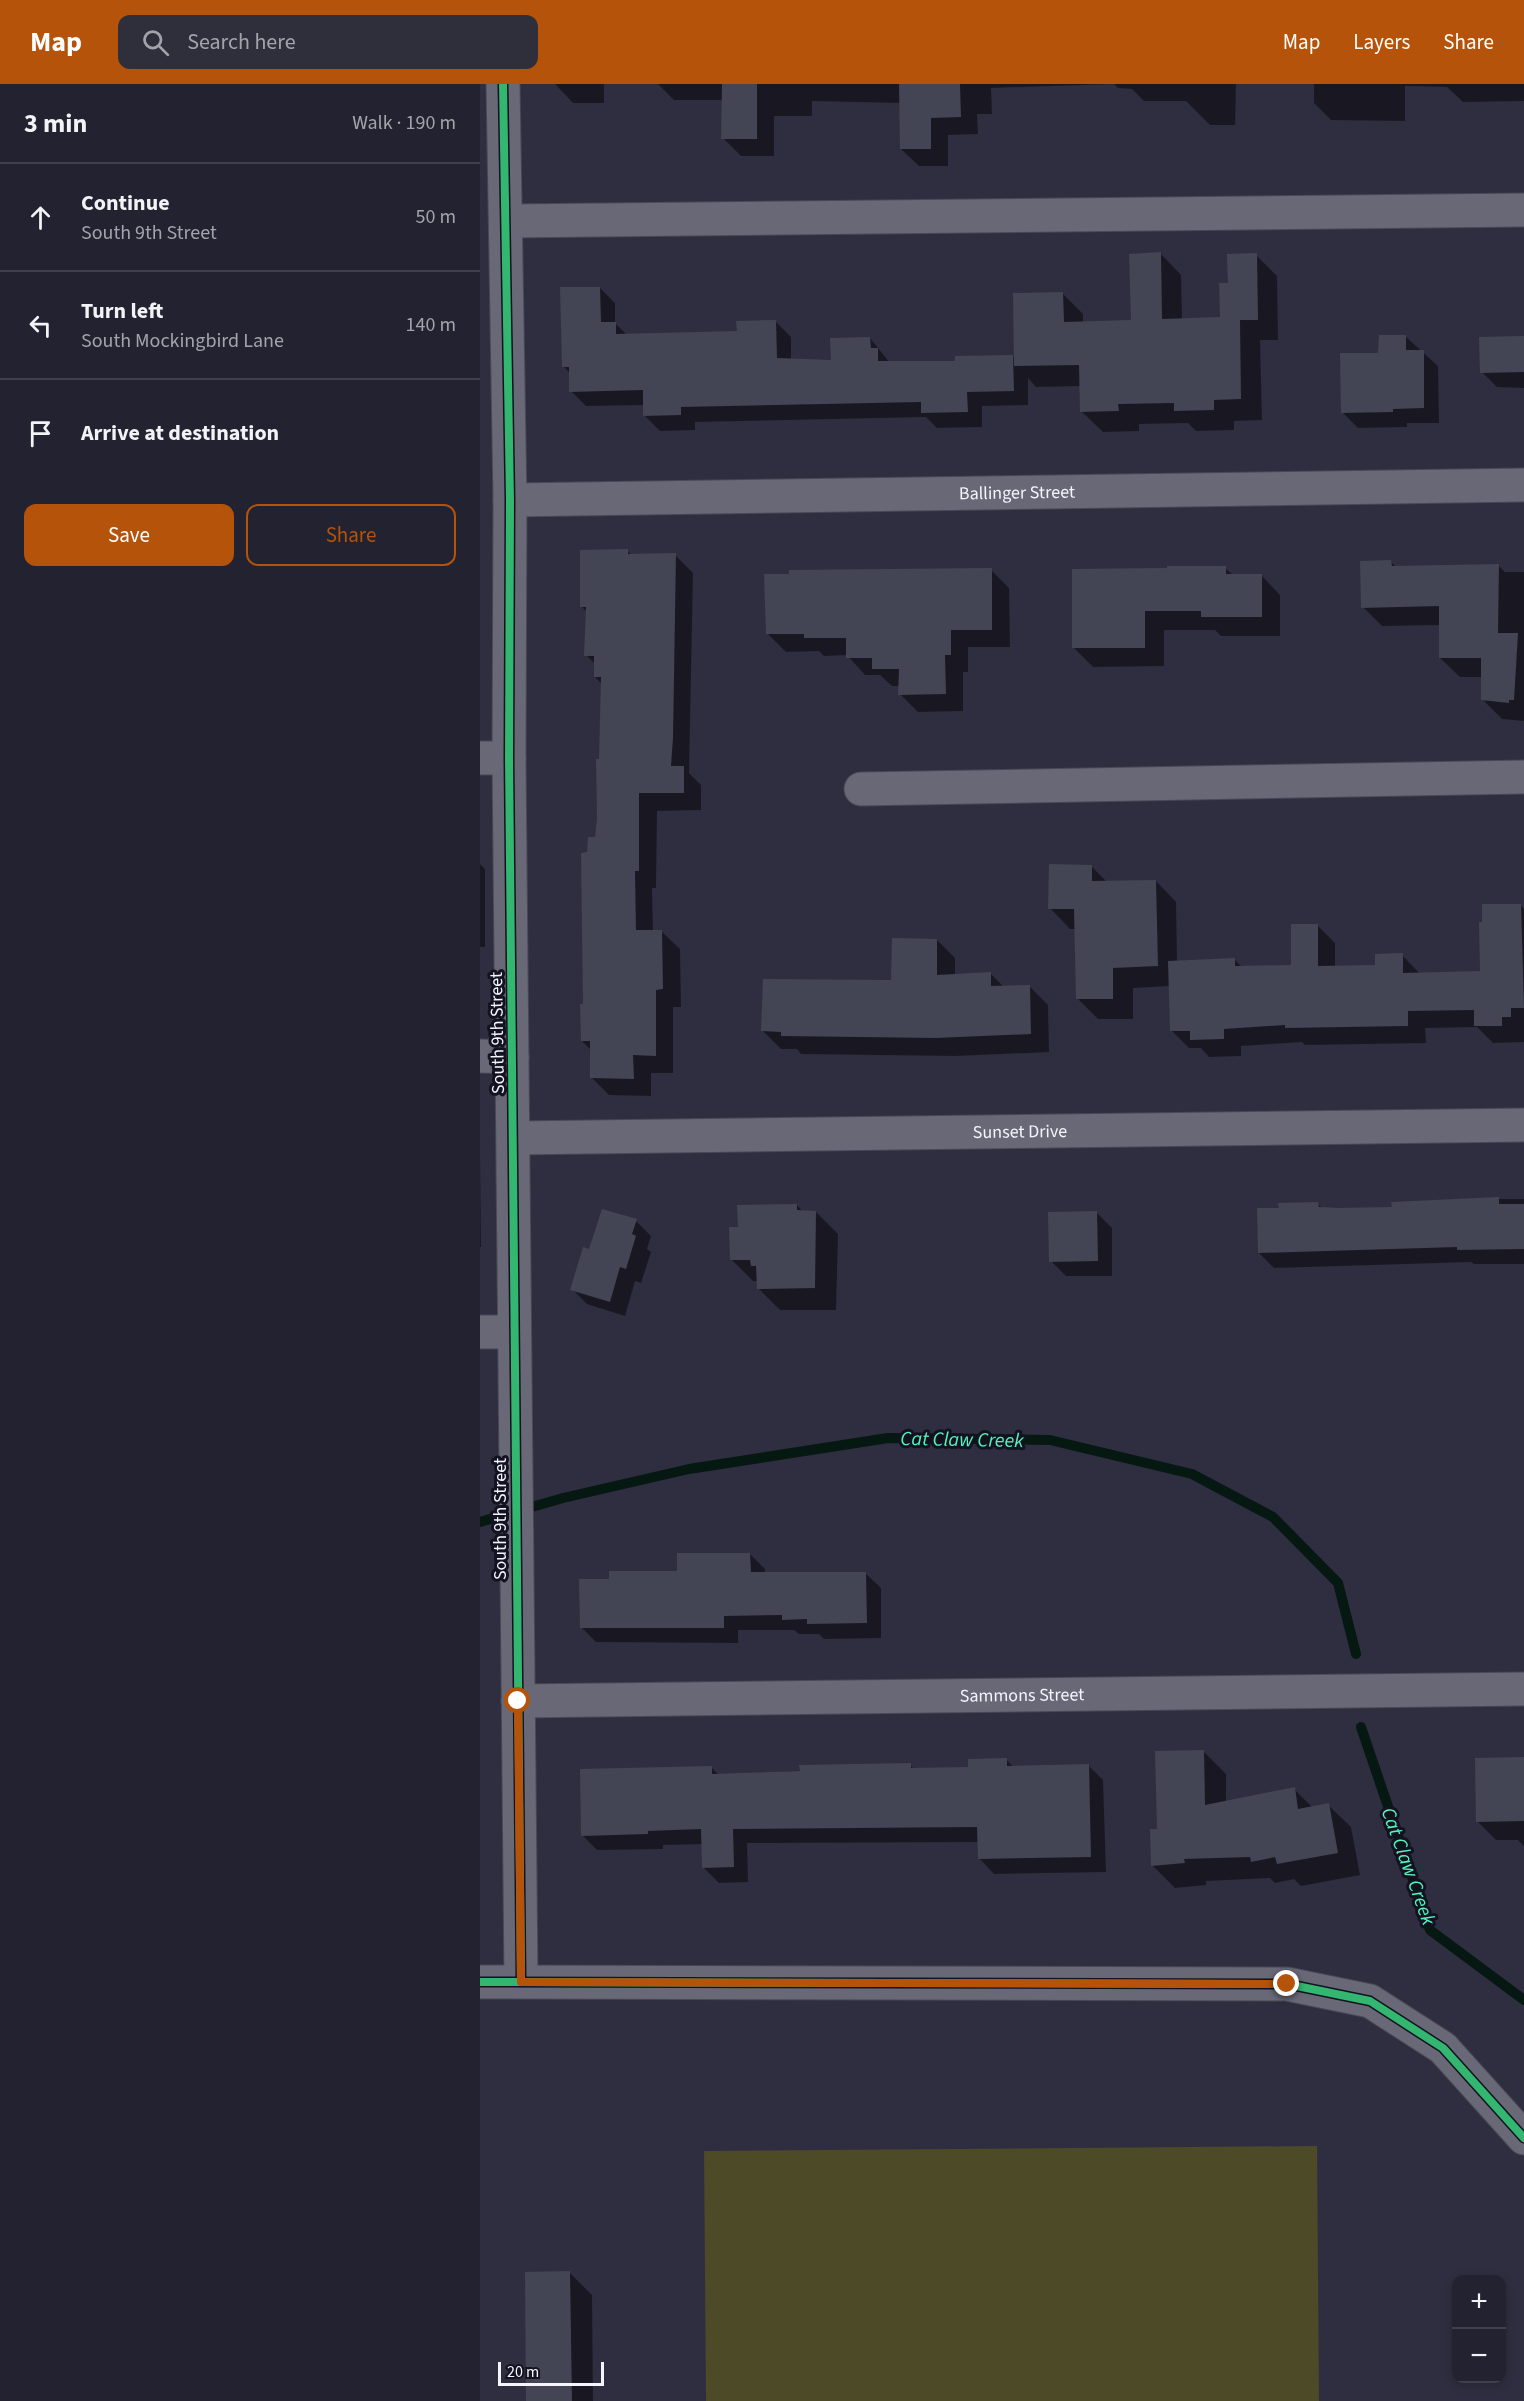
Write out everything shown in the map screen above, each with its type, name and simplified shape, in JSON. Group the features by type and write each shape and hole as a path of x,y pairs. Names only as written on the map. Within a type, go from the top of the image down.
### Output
{"street":[{"name":"South 9th Street","path":"503,84 510,500 495,758 513,1056 515,1556 521,1982"},
{"path":"506,221 1524,210"},
{"name":"Ballinger Street","path":"510,500 1524,485"},
{"path":"861,789 1524,777"},
{"path":"480,1056 513,1056"},
{"name":"Sunset Drive","path":"514,1138 1524,1125"},
{"path":"480,1332 514,1332"},
{"name":"Sammons Street","path":"518,1701 1524,1689"},
{"path":"480,1982 1287,1984 1370,2001 1434,2042 1443,2048 1524,2138"}],"shaded area":[{"path":"1317,2146 1319,2401 706,2401 704,2151"}],"building":[{"path":"722,84 757,84 757,139 721,139"},
{"path":"899,84 960,84 961,117 931,118 931,149 900,149"},
{"path":"1161,252 1162,319 1220,317 1219,283 1228,283 1227,254 1257,253 1258,320 1240,320 1241,399 1214,400 1214,410 1174,411 1174,403 1118,404 1119,411 1080,412 1079,365 1014,366 1013,293 1063,292 1064,322 1131,320 1129,254"},
{"path":"560,287 600,287 601,322 616,322 616,334 737,331 736,321 776,320 777,358 831,360 830,338 870,337 871,348 878,348 878,361 955,361 955,356 1013,355 1014,391 967,392 968,412 921,413 921,402 681,407 681,415 643,416 643,390 569,392 569,367 562,367"},
{"path":"1379,335 1406,335 1406,350 1424,350 1424,408 1393,409 1393,412 1341,413 1340,353 1378,353"},
{"path":"1524,336 1524,372 1480,373 1479,337"},
{"path":"628,549 628,554 676,553 671,766 684,766 684,793 639,793 639,871 635,871 636,930 662,930 663,989 656,990 656,1056 633,1055 634,1079 590,1078 590,1041 581,1041 580,1004 583,1004 581,853 587,852 588,837 595,837 596,759 599,759 601,677 594,677 594,656 584,656 586,607 580,607 580,550"},
{"path":"1391,560 1392,566 1499,564 1498,633 1518,633 1514,700 1509,700 1509,703 1481,700 1481,658 1439,658 1439,606 1361,608 1360,561"},
{"path":"1167,566 1226,566 1226,574 1262,574 1262,617 1201,617 1201,611 1145,611 1145,648 1072,648 1072,569 1167,568"},
{"path":"992,568 992,630 951,630 951,655 945,655 946,694 898,695 899,669 872,669 872,658 846,658 846,638 804,638 804,634 766,634 764,574 789,574 789,570"},
{"path":"1049,864 1092,865 1092,881 1156,880 1158,966 1113,968 1113,999 1076,999 1074,909 1048,909"},
{"path":"1482,904 1521,904 1524,1008 1511,1008 1511,1017 1502,1017 1502,1026 1474,1026 1474,1010 1408,1011 1408,1026 1285,1028 1285,1025 1224,1029 1224,1039 1190,1040 1190,1031 1170,1031 1168,961 1235,958 1235,966 1291,965 1291,924 1318,924 1318,966 1375,965 1375,954 1403,953 1403,973 1480,971 1479,922 1482,922"},
{"path":"892,938 937,939 937,975 991,972 991,986 1030,985 1031,1034 936,1038 781,1036 781,1032 761,1031 763,979 891,980"},
{"path":"1499,1197 1499,1204 1524,1204 1524,1249 1457,1250 1457,1247 1258,1253 1257,1208 1279,1208 1278,1203 1318,1202 1319,1207 1338,1208 1392,1207 1391,1202"},
{"path":"797,1204 797,1210 816,1211 815,1288 757,1289 756,1266 751,1266 750,1260 730,1260 729,1227 738,1227 737,1205"},
{"path":"602,1209 637,1219 632,1234 636,1236 626,1269 620,1267 610,1302 570,1290 583,1247 589,1249"},
{"path":"1097,1211 1098,1261 1049,1262 1048,1212"},
{"path":"677,1553 750,1553 751,1572 866,1572 867,1623 807,1624 807,1619 782,1620 782,1615 724,1616 724,1628 580,1628 579,1579 609,1579 609,1571 677,1571"},
{"path":"1204,1750 1205,1805 1295,1787 1298,1809 1329,1803 1338,1853 1277,1864 1275,1857 1251,1862 1250,1857 1184,1859 1185,1863 1151,1866 1150,1829 1157,1829 1155,1751"},
{"path":"1524,1757 1524,1821 1476,1822 1475,1758"},
{"path":"1007,1758 1007,1766 1089,1764 1091,1857 978,1859 977,1827 733,1829 734,1867 702,1868 701,1829 648,1831 648,1834 581,1836 580,1769 712,1766 712,1774 800,1771 799,1765 911,1763 911,1768 968,1767 968,1759"},
{"path":"570,2271 572,2401 526,2401 525,2272"}],"waterway":[{"name":"Cat Claw Creek","path":"480,1522 563,1498 689,1469 888,1438 1050,1440 1192,1474 1273,1517 1338,1583 1356,1654"},
{"name":"Cat Claw Creek","path":"1361,1727 1430,1930 1524,2000"}],"cycle path":[{"path":"503,84 510,500 509,758 521,1981"},
{"path":"480,1982 1287,1984 1370,2001 1443,2048 1524,2138"}],"route":[{"path":"518,1701 521,1982 1287,1984"}]}
